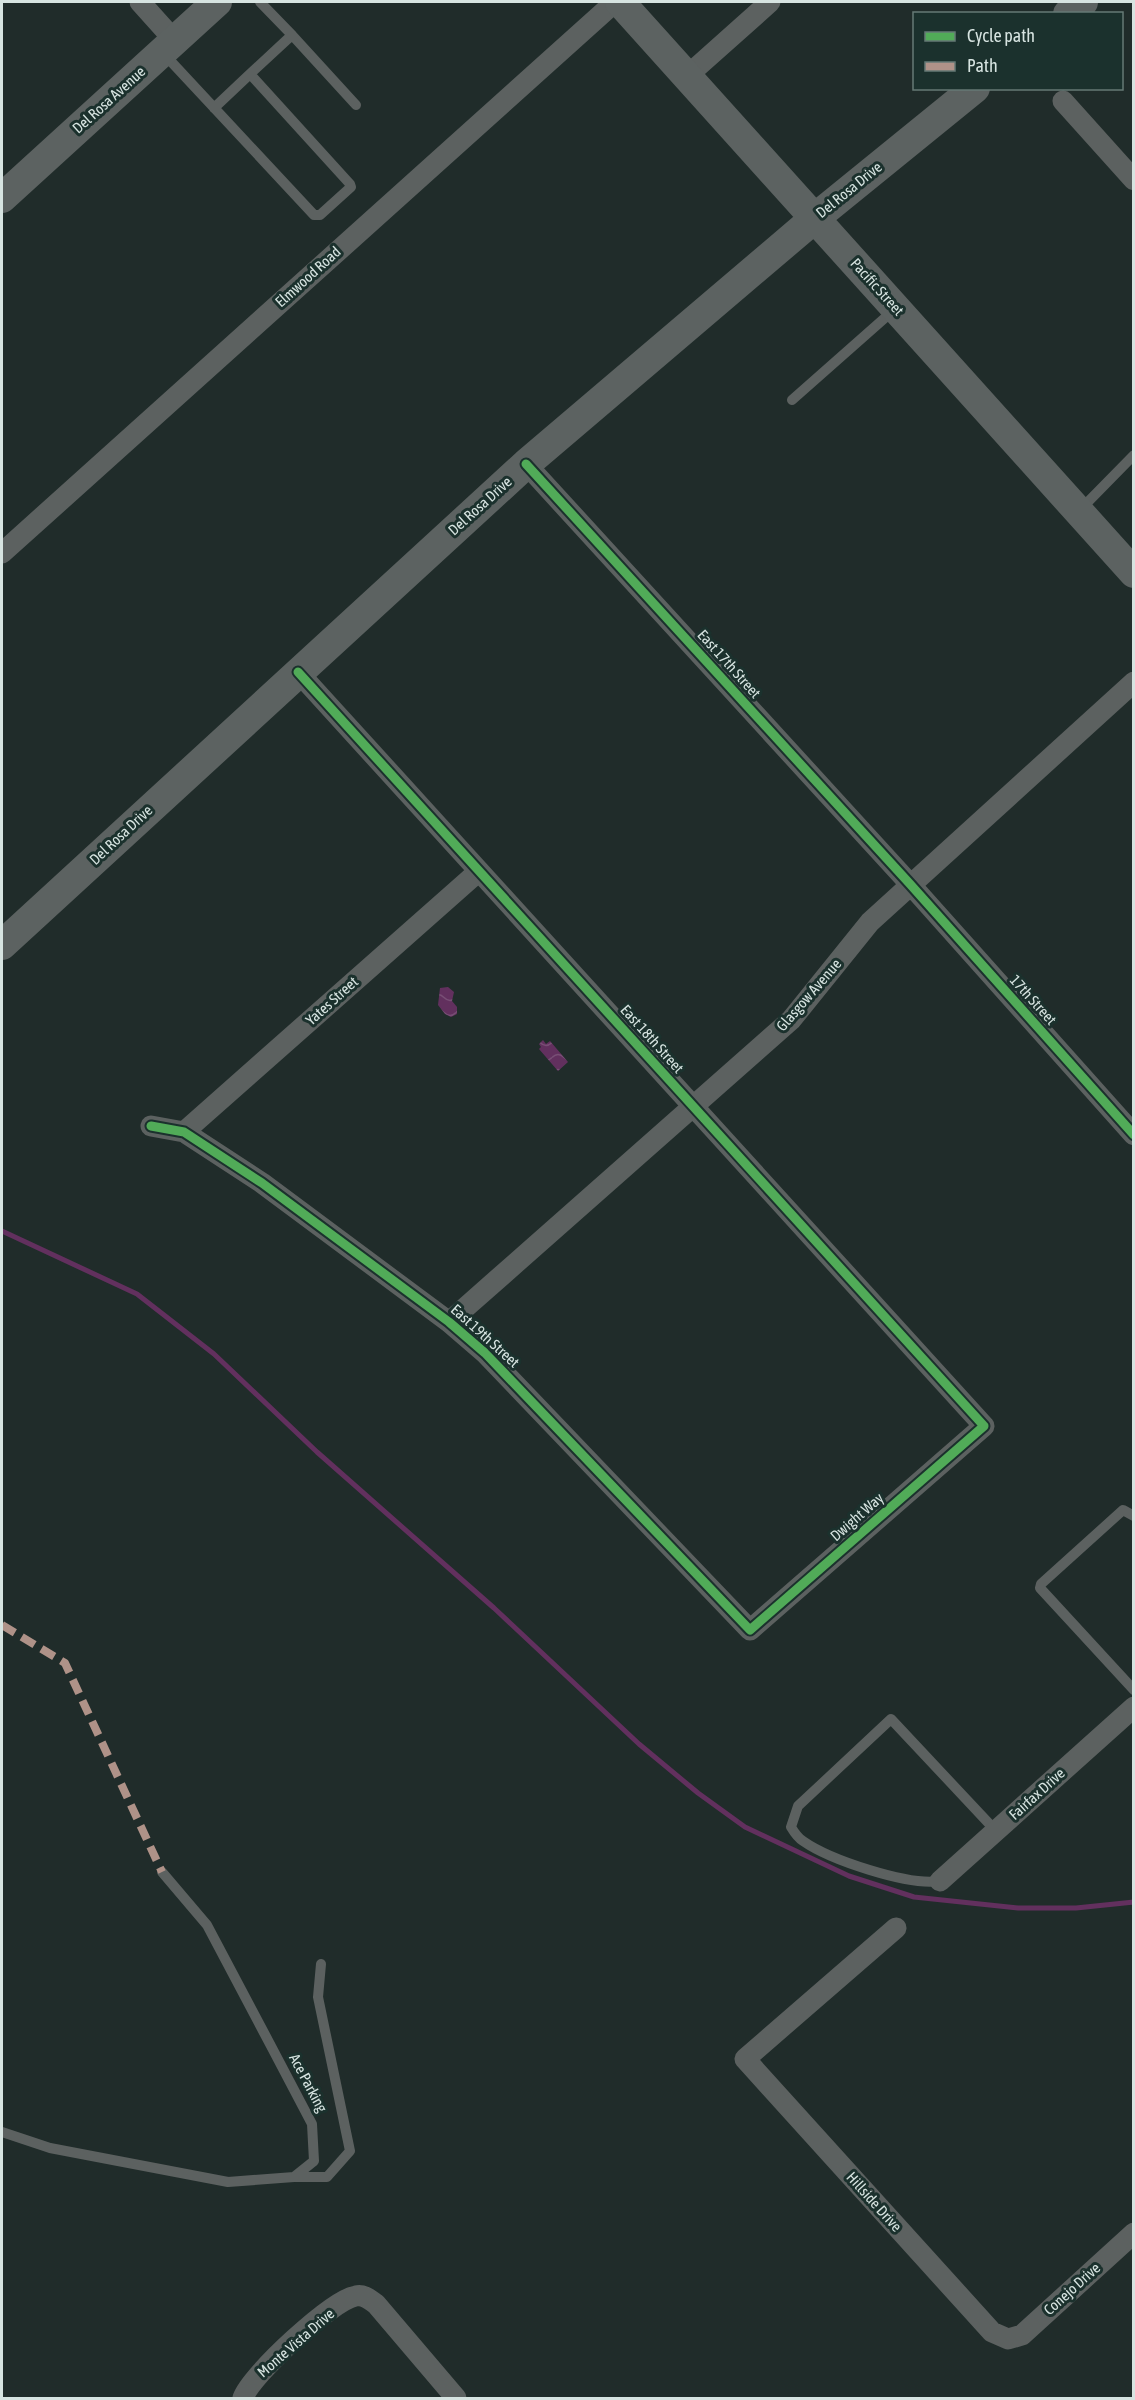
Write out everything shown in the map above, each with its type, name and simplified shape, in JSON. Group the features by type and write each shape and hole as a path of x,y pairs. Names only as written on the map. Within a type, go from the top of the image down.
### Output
{"main road":[{"name":"Del Rosa Avenue","path":"5,189 217,2"},
{"name":"Pacific Street","path":"620,2 1134,573"},
{"path":"1070,12 1083,2"},
{"name":"Del Rosa Drive","path":"2,945 526,464 815,218 973,90"}],"street":[{"path":"140,2 168,46"},
{"name":"Elmwood Road","path":"2,554 615,2"},
{"path":"687,76 770,2"},
{"path":"1062,101 1134,180"},
{"name":"East 17th Street","path":"526,464 910,884"},
{"name":"East 18th Street","path":"298,672 984,1426"},
{"name":"Glasgow Avenue","path":"449,1322 791,1020 870,922 1134,682"},
{"name":"Yates Street","path":"184,1132 479,871"},
{"name":"17th Street","path":"910,884 1134,1135"},
{"name":"East 19th Street","path":"151,1126 184,1132 262,1182 449,1322 485,1353 750,1630"},
{"name":"Dwight Way","path":"750,1630 984,1426"},
{"name":"Fairfax Drive","path":"940,1881 1133,1705"},
{"name":"Hillside Drive","path":"896,1928 745,2059 992,2332 1008,2339"},
{"name":"Conejo Drive","path":"1008,2339 1022,2334 1134,2233"},
{"name":"Monte Vista Drive","path":"243,2398 246,2389 266,2365 327,2313 355,2295 366,2297 376,2304 456,2398"}],"lane":[{"path":"260,2 356,105"},
{"path":"214,108 292,35"},
{"path":"168,46 214,108 314,215 320,215 351,187 250,74"},
{"path":"792,400 896,308"},
{"path":"1078,512 1134,455"},
{"path":"1133,1705 1040,1588 1041,1584 1123,1510 1134,1516"},
{"path":"940,1881 925,1883 904,1880 831,1855 801,1840 791,1827 792,1817 798,1806 891,1719 996,1831"},
{"name":"Ace Parking","path":"162,1872 207,1925 312,2124 314,2161 294,2177"},
{"path":"2,2132 50,2148 228,2182 327,2176 350,2151 318,1997 321,1964"}],"water":[{"path":"448,987 454,992 452,1001 457,1007 457,1014 451,1017 445,1014 438,1005 440,988"},
{"path":"543,1040 546,1044 550,1041 568,1062 558,1071 539,1049 541,1047 539,1044"}],"waterway":[{"path":"2,1231 137,1294 214,1354 317,1452 494,1608 639,1744 698,1793 745,1827 849,1876 914,1897 1018,1908 1076,1908 1134,1902"}],"marked path":[{"path":"2,1625 65,1663 162,1872"}],"cycle path":[{"path":"526,464 910,884 1134,1135"},
{"path":"151,1126 184,1132 262,1183 449,1322 485,1353 750,1630 984,1426 298,672"}]}
